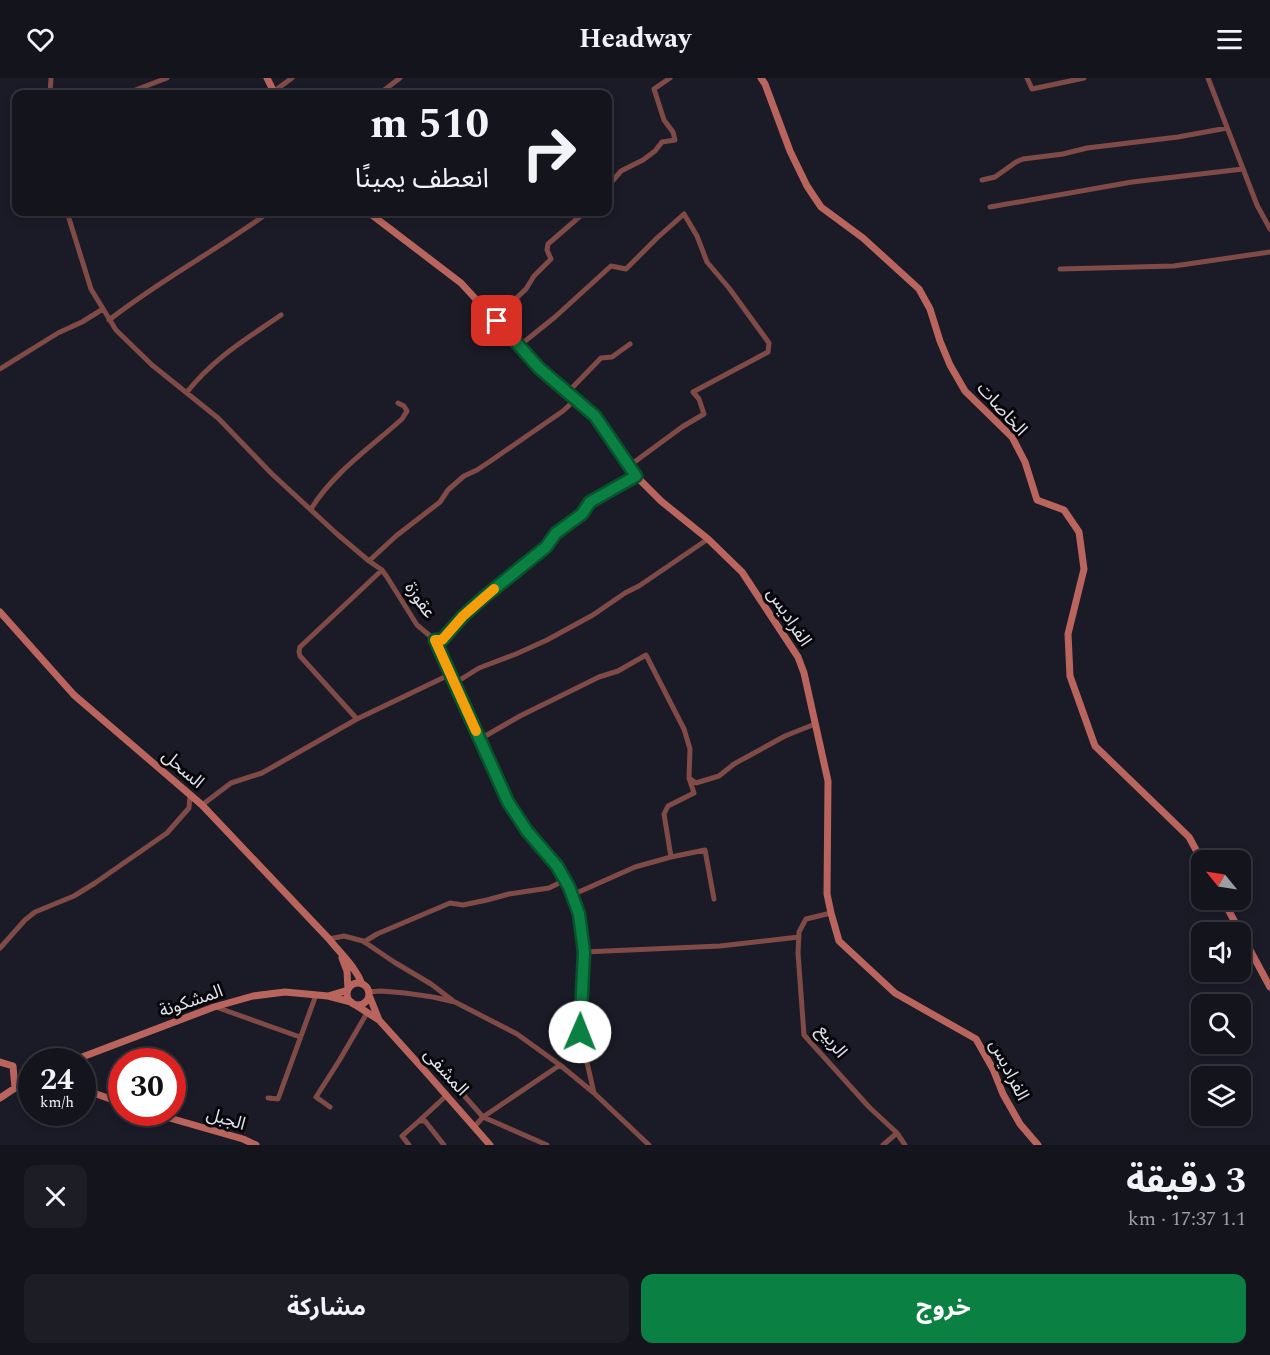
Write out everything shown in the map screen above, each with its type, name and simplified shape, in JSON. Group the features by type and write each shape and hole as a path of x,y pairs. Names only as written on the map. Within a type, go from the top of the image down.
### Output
{"street":[{"path":"136,90 167,78"},
{"path":"278,90 292,78"},
{"path":"385,90 400,78"},
{"path":"612,181 621,171 655,151 662,142 675,140 673,132 664,120 654,89 670,78"},
{"name":"الخاصات","path":"761,78 790,151 807,186 821,207 863,238 919,289 930,309 950,365 964,391 1012,437 1025,462 1037,500 1064,510 1079,532 1084,569 1068,634 1070,676 1095,746 1189,837 1196,850"},
{"path":"1027,78 1032,89 1084,78"},
{"path":"1208,78 1257,205 1270,230"},
{"path":"982,180 995,177 1023,159 1227,128"},
{"path":"990,207 1132,182 1243,168"},
{"path":"519,346 611,266 626,269 684,214 697,236 707,262 769,343 768,352 693,392 699,399 704,414 682,427 629,466"},
{"name":"عقوزة","path":"68,216 91,289 116,330 152,365 218,418 272,474 337,534 382,570 417,625 435,640 508,802 527,831 557,866 579,914 584,952 580,1032 594,1093"},
{"path":"110,320 130,303 263,216"},
{"name":"الفراديس","path":"373,216 461,283 539,368 595,416 636,476 742,572 798,657 804,673 828,781 827,894 839,941 895,993 976,1039 1020,1124 1038,1145"},
{"path":"497,321 503,311 526,289 534,276 551,259 547,250 548,243 580,216"},
{"path":"1060,269 1174,266 1270,252"},
{"path":"0,369 58,333 103,309"},
{"path":"187,392 221,357 281,315"},
{"path":"568,392 601,358 612,357 630,344"},
{"path":"369,561 396,536 440,502 448,490 464,476 477,470 563,411 576,399"},
{"path":"311,509 318,497 368,447 402,419 407,411 398,403"},
{"path":"435,640 442,640 463,616 546,547 556,533 582,514 590,502 636,476"},
{"path":"455,682 479,668 547,640 592,615 708,539"},
{"path":"357,719 300,656 299,652 300,647 382,570"},
{"name":"السحل","path":"0,612 74,695 202,806 351,963 362,984"},
{"path":"480,739 520,716 599,677 618,671 646,655 684,729 690,749 689,778 694,793 668,806 664,814 671,857"},
{"path":"202,806 231,783 262,773 357,719 451,674"},
{"path":"689,778 696,783 719,776 734,764 785,736 815,724"},
{"path":"0,948 35,912 74,896 167,833 189,808 190,794"},
{"path":"572,895 635,867 705,850 714,899"},
{"path":"364,942 377,934 450,903 463,905 509,894 549,888 564,880"},
{"path":"1228,910 1270,987"},
{"path":"584,952 693,948 799,937 799,932 806,920 831,913"},
{"path":"329,939 344,936 364,942 431,984 455,1002 517,1034 594,1093 650,1145"},
{"name":"الربيع","path":"799,937 798,953 804,1035 869,1107 897,1133 905,1145"},
{"path":"342,955 347,971 348,998 379,1020"},
{"path":"328,996 348,990 355,984 362,984 369,994 379,1020"},
{"path":"369,994 381,991 405,993 455,1002"},
{"name":"المشكونة","path":"96,1052 214,1007 253,996 285,992 328,996"},
{"path":"328,996 359,1005 367,1001 369,994"},
{"path":"268,1098 278,1099 316,995"},
{"path":"214,1007 300,1037"},
{"path":"330,1107 316,1097 368,1013"},
{"name":"المشفى","path":"379,1020 490,1145"},
{"path":"0,1062 13,1066 15,1088"},
{"path":"475,1126 483,1117 560,1065"},
{"path":"438,1066 483,1117 547,1145"},
{"path":"0,1098 18,1087"},
{"path":"409,1145 402,1136 447,1095"},
{"path":"420,1121 425,1121 444,1145"},
{"name":"الجبل","path":"186,1123 256,1145"},
{"path":"883,1145 897,1133"}],"slow traffic":[{"path":"476,731 435,640 442,640 463,616 494,589"}],"route":[{"path":"497,321 539,368 595,416 636,476 590,502 582,514 556,533 546,547 463,616 442,640 435,640 508,802 527,831 557,866 569,887 579,914 584,952 580,1032"}]}
